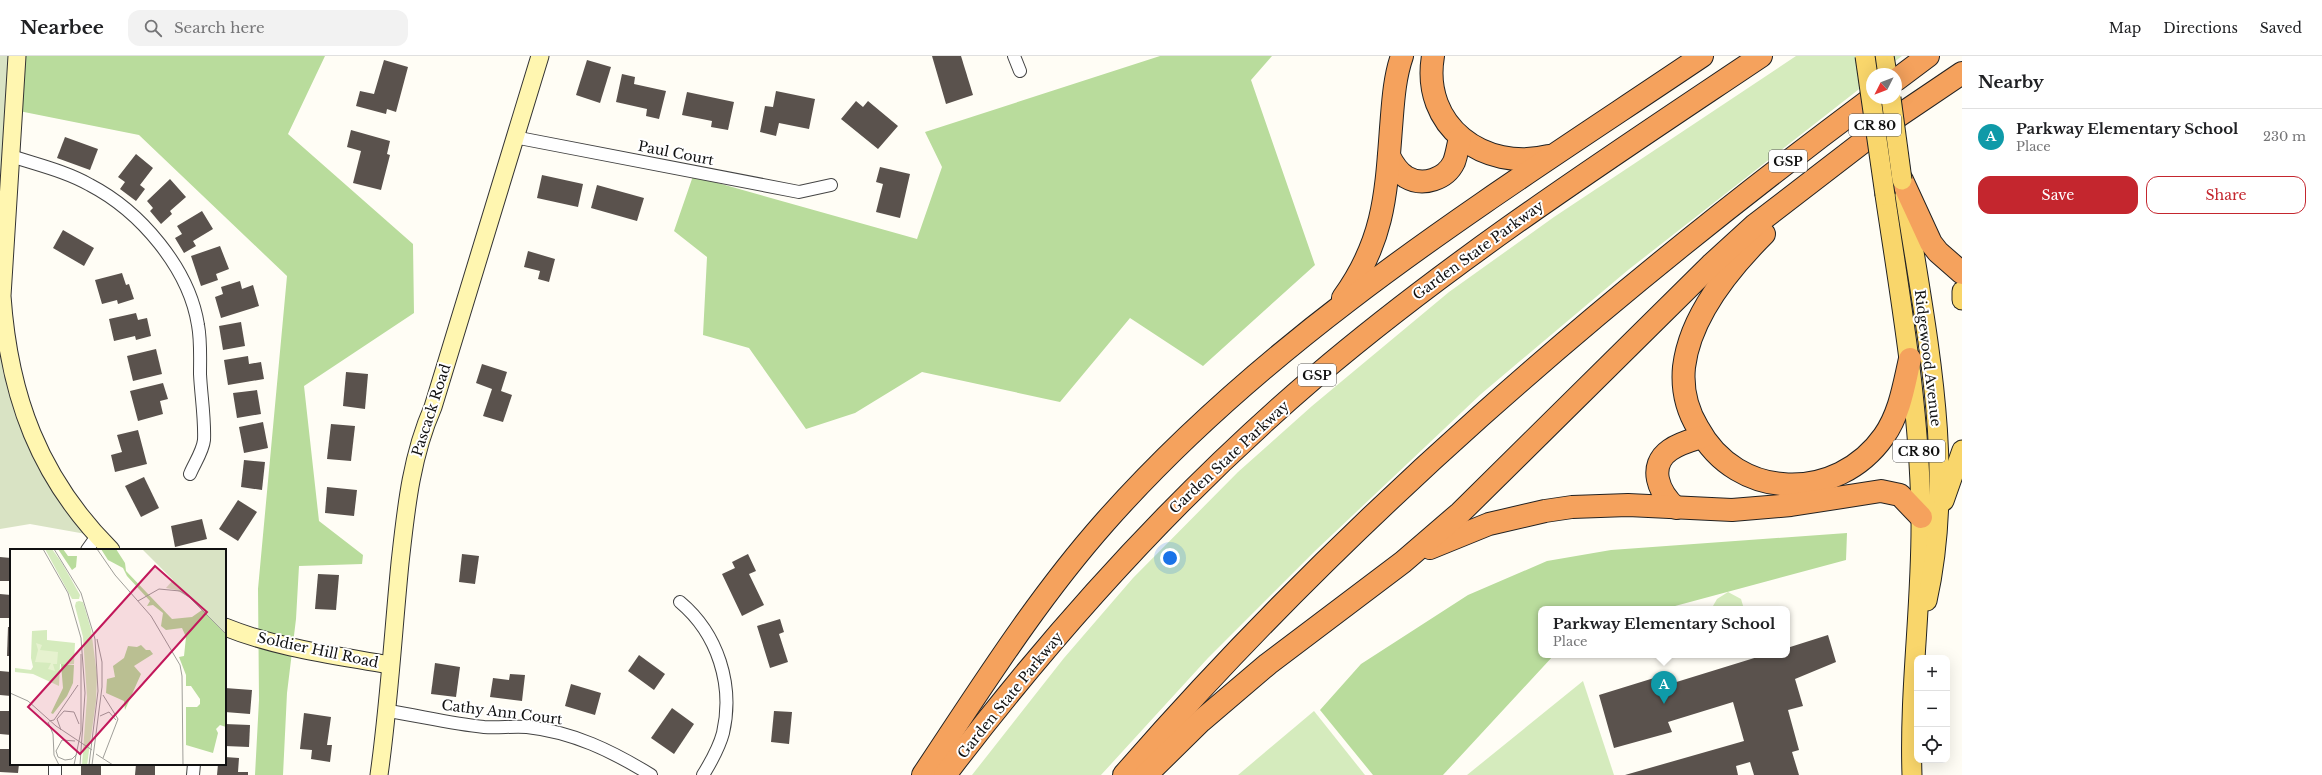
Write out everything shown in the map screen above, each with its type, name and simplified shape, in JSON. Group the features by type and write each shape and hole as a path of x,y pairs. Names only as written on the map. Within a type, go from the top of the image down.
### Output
{"highway":[{"path":"1331,313 1360,272 1374,241 1384,206 1395,81 1402,56"},
{"path":"1433,56 1432,83 1434,96 1444,117 1460,138 1485,153 1504,159 1524,160 1556,155"},
{"path":"923,775 1036,609 1106,520 1194,432 1260,372 1331,313 1444,230 1702,56"},
{"name":"Garden State Parkway","path":"945,775 1029,669 1080,609 1192,490 1277,411 1355,344 1453,267 1575,180 1761,56"},
{"path":"1902,76 1928,56"},
{"path":"1146,775 1201,721 1262,669 1403,562 1487,488 1727,250 1780,205 1918,102 1962,73"},
{"path":"1918,102 1962,84"},
{"name":"GSP","path":"1124,775 1243,646 1339,550 1458,437 1648,273 1758,185 1866,103"},
{"path":"1389,156 1406,177 1414,180 1430,180 1444,174 1450,168 1454,162 1460,138"},
{"path":"1828,169 1745,253 1719,289 1698,322 1687,353 1684,383 1689,409 1702,437 1720,458 1731,467 1758,479 1792,484 1815,483 1840,475 1864,458 1884,436 1898,409 1910,359"},
{"path":"1902,180 1931,243 1941,255 1962,273"},
{"path":"1676,508 1665,497 1658,482 1659,463 1671,450 1702,437"},
{"path":"1403,562 1464,533 1515,517 1545,510 1602,506 1732,510 1821,501 1880,491 1900,495 1930,518"}],"main road":[{"name":"Ridgewood Avenue","path":"1865,56 1910,359 1930,518"},
{"path":"1884,56 1886,68"},
{"name":"CR 80","path":"1891,104 1902,180"},
{"name":"Ridgewood Avenue","path":"1902,180 1935,411 1939,461 1930,518 1916,655 1912,706 1912,775"},
{"path":"1962,291 1962,300"},
{"path":"1930,518 1962,450"}],"street":[{"path":"17,56 2,296 4,334 11,372 21,408 39,451 54,478 71,503 97,536 110,549"},
{"name":"Pascack Road","path":"379,775 388,711 389,665 408,491 414,458 433,407 514,137 540,56"},
{"path":"1014,56 1020,71"},
{"name":"Paul Court","path":"514,137 799,192 831,185"},
{"path":"10,156 64,172 91,185 119,203 139,220 159,243 176,268 187,292 198,325 204,442 190,474"},
{"path":"88,549 97,536"},
{"path":"680,602 702,625 713,644 722,664 726,688 726,710 722,734 715,755 703,775"},
{"name":"Soldier Hill Road","path":"226,628 263,640 300,649 389,665"},
{"name":"Cathy Ann Court","path":"388,711 485,727 527,727 561,733 594,744 621,756 651,775"},
{"path":"193,775 194,765"}],"green space":[{"path":"0,56 17,56 2,296 21,408 97,536 30,524 0,529"},
{"path":"17,56 325,56 288,134 413,244 414,313 304,386 319,521 363,555 362,564 299,566 296,619 287,693 283,775 255,775 259,700 258,589 287,276 139,135 14,110"},
{"path":"1160,56 1272,56 1251,80 1315,265 1203,366 1130,318 1060,402 922,372 855,413 806,429 749,348 703,335 707,257 674,231 693,176 917,239 942,167 925,132"},
{"path":"1796,56 1902,56 1886,68 1866,68 1866,84 1628,270 1481,394 1316,550 1208,658 1101,775 972,775 1064,658 1133,578 1238,472 1312,406 1449,292 1554,217"},
{"path":"1847,533 1846,560 1675,606 1538,606 1538,658 1551,658 1443,775 1373,775 1320,710 1361,664 1468,595 1547,561 1611,550"},
{"path":"1728,592 1741,599 1743,606 1713,606 1717,599"},
{"path":"1583,681 1614,775 1467,775"},
{"path":"1314,711 1365,775 1238,775"}],"building":[{"path":"932,56 961,56 973,95 946,104"},
{"path":"384,60 408,67 396,112 387,109 386,114 356,106 360,91 374,94"},
{"path":"587,60 611,67 600,103 576,95"},
{"path":"622,74 635,77 634,84 666,91 659,119 646,116 647,109 616,102"},
{"path":"776,91 815,99 809,129 779,123 776,136 760,132 765,106 773,107"},
{"path":"687,92 734,102 728,130 711,127 712,121 682,115"},
{"path":"856,101 863,107 868,101 898,126 878,149 841,119"},
{"path":"351,130 390,141 387,154 390,155 381,190 353,183 361,151 347,147"},
{"path":"65,137 98,149 90,170 57,158"},
{"path":"136,154 153,168 140,185 145,189 136,201 120,189 125,182 118,177"},
{"path":"880,167 910,174 900,218 876,212 883,184 876,182"},
{"path":"542,175 583,184 578,207 537,198"},
{"path":"170,179 186,197 170,211 172,214 161,224 150,211 153,208 147,201"},
{"path":"597,185 644,198 637,221 591,208"},
{"path":"202,211 213,229 193,241 196,246 184,253 175,238 182,234 177,226"},
{"path":"63,230 94,248 84,266 53,248"},
{"path":"220,246 229,269 216,274 218,280 201,286 191,256"},
{"path":"528,251 555,259 549,282 538,279 540,271 524,267"},
{"path":"122,273 126,285 129,284 134,299 118,304 117,300 102,304 95,280"},
{"path":"240,281 242,289 253,285 259,306 221,318 215,297 223,294 221,287"},
{"path":"136,313 138,320 147,318 151,336 136,340 135,336 114,341 109,319"},
{"path":"241,322 245,346 223,350 219,326"},
{"path":"156,349 162,374 133,381 127,356"},
{"path":"248,356 249,364 261,362 264,379 228,385 224,360"},
{"path":"482,364 507,372 501,391 512,395 503,422 483,416 492,389 476,383"},
{"path":"346,372 368,374 365,409 343,406"},
{"path":"163,383 168,399 160,401 163,414 138,421 130,391"},
{"path":"257,390 261,414 237,418 233,393"},
{"path":"263,422 268,448 244,453 239,427"},
{"path":"331,424 355,426 351,461 327,459"},
{"path":"138,430 147,464 115,472 111,455 122,452 117,435"},
{"path":"244,460 265,462 262,490 241,487"},
{"path":"144,477 159,508 141,517 125,486"},
{"path":"327,487 357,490 354,516 325,513"},
{"path":"238,500 257,512 238,541 219,529"},
{"path":"202,519 207,539 175,547 171,526"},
{"path":"462,554 479,556 475,584 459,582"},
{"path":"748,554 756,571 749,574 764,605 742,616 722,574 735,568 732,562"},
{"path":"0,557 10,558 10,581 0,581"},
{"path":"318,574 339,575 336,610 315,609"},
{"path":"0,594 10,595 10,618 0,618"},
{"path":"780,619 784,632 779,634 788,662 770,668 757,626"},
{"path":"8,627 10,627 10,656 7,656"},
{"path":"1828,635 1836,662 1795,679 1803,706 1788,710 1799,750 1792,752 1799,775 1754,775 1750,762 1736,766 1738,775 1625,775 1744,741 1733,702 1668,722 1672,732 1614,748 1599,695 1654,678 1657,688 1754,658 1790,658 1790,647"},
{"path":"639,655 665,674 654,690 628,671"},
{"path":"435,663 460,667 456,697 431,694"},
{"path":"0,671 10,672 10,696 0,695"},
{"path":"510,674 525,675 522,701 490,697 493,678 509,680"},
{"path":"571,684 601,693 595,715 565,706"},
{"path":"226,688 252,690 250,714 226,712"},
{"path":"672,708 694,724 674,754 651,738"},
{"path":"0,711 10,711 10,735 0,734"},
{"path":"774,711 792,712 789,744 771,742"},
{"path":"304,713 331,717 327,745 332,745 330,762 311,759 312,750 300,749"},
{"path":"226,724 250,725 249,747 226,746"},
{"path":"0,749 10,749 10,765 19,765 18,773 0,772"},
{"path":"226,757 239,758 238,772 248,772 248,775 217,775 218,765 226,765"},
{"path":"81,765 101,765 101,775 81,775"},
{"path":"136,765 155,765 155,775 135,775"}],"place":[{"name":"Parkway Elementary School","path":"1664,704"}]}
